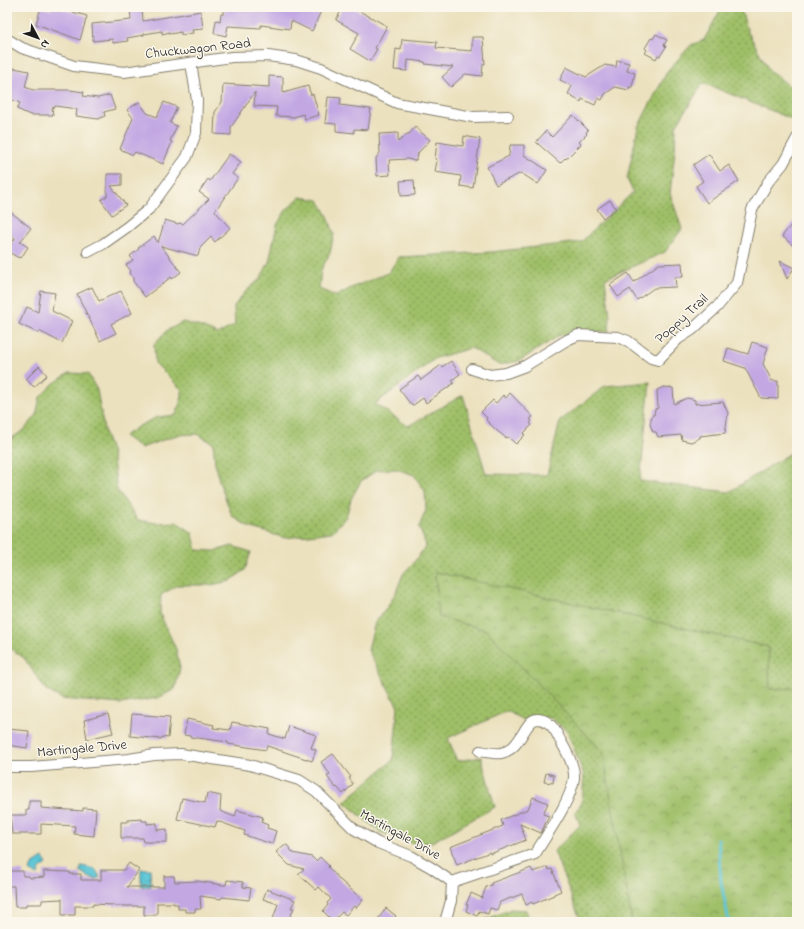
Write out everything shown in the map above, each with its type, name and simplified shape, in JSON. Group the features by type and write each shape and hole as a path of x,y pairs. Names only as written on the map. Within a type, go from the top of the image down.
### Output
{"street":[{"name":"Chuckwagon Road","path":"7,39 22,48 74,66 124,72 232,57 268,56 296,60 321,68 398,102 473,117 508,116"},
{"path":"88,252 123,230 149,209 187,157 196,134 196,100 191,63"},
{"name":"Poppy Trail","path":"472,369 490,375 506,373 525,366 567,340 578,336 618,337 628,341 650,358 658,360 678,339 692,330 718,307 737,283 752,210 768,182 782,164 797,138"},
{"path":"445,922 451,901 452,882 535,854 561,812 574,777 572,766 553,726 544,720 536,719 530,722 516,744 509,750 500,753 480,751"},
{"name":"Martingale Drive","path":"7,767 30,767 129,759 154,755 181,754 250,765 299,780 316,791 354,829 378,843 411,856 452,882"}],"green space":[{"path":"722,7 740,7 748,32 769,70 797,92 797,116 794,120 703,83 676,126 675,151 670,193 682,229 665,252 605,279 610,316 609,331 560,335 519,361 499,365 471,348 436,358 375,404 408,426 463,395 486,474 547,475 560,421 605,386 650,382 640,481 729,492 797,449 797,922 581,922 554,851 580,825 575,812 582,803 584,775 567,731 551,718 532,717 525,721 507,711 448,738 457,761 481,757 495,807 430,843 411,843 380,832 344,802 393,760 398,707 368,650 375,622 387,608 396,592 403,574 415,561 426,545 419,527 426,510 425,491 414,475 396,469 377,470 361,481 351,499 346,517 332,532 285,538 249,527 232,516 219,481 213,443 197,434 177,435 141,448 124,436 157,417 176,415 182,397 182,390 155,363 154,344 166,331 183,322 218,334 235,325 234,306 246,291 260,279 269,262 277,225 286,210 300,197 319,200 328,216 334,234 330,253 321,270 319,289 336,296 353,287 388,273 399,257 491,252 581,242 633,192 627,179 638,127 668,70 691,45 704,40"},
{"path":"69,373 88,374 97,390 105,435 112,453 117,490 138,520 156,523 176,522 192,532 197,550 215,551 232,546 251,552 245,570 230,581 211,585 178,585 161,595 160,614 176,649 180,668 175,689 158,698 120,704 62,699 46,690 24,658 7,646 7,444 9,440 24,430 36,416 40,397 53,384"},
{"path":"435,572 768,647 770,689 797,688 797,922 632,922 603,752 486,630 439,617"},
{"path":"511,909 526,910 530,922 480,922"}],"water":[{"path":"43,858 47,864 40,869 38,875 30,872 32,865"},
{"path":"82,866 95,869 99,875 99,878 96,879 88,877 80,871"},
{"path":"141,869 150,869 151,886 141,886"}],"building":[{"path":"41,7 51,10 52,7 62,7 62,9 87,16 80,40 36,24"},
{"path":"130,7 142,7 143,21 201,11 203,29 192,30 193,33 181,35 181,32 162,34 162,31 127,38 128,41 113,43 112,39 93,41 92,24 131,20"},
{"path":"224,7 314,7 321,11 312,31 291,21 290,29 261,25 261,28 228,26 226,36 214,33 216,20 220,21 221,14 224,14"},
{"path":"343,7 352,7 387,26 370,61 350,49 359,33 336,20"},
{"path":"656,34 667,40 664,45 666,47 656,59 645,53 647,50 645,48 651,38 653,39"},
{"path":"472,37 483,37 485,64 483,64 482,76 465,74 451,87 442,77 453,67 425,64 425,62 408,60 407,71 394,70 396,49 401,50 402,39 437,42 436,48 472,51"},
{"path":"617,60 629,63 627,71 635,73 632,87 629,87 629,90 615,87 605,94 602,100 598,98 595,105 582,99 581,102 572,97 573,96 568,94 572,86 560,80 566,67 586,77 605,65 616,67"},
{"path":"14,68 29,71 25,87 33,90 70,90 84,92 83,96 98,98 110,95 115,109 104,112 105,116 98,119 76,116 77,109 55,106 52,108 53,115 30,115 17,109 20,103 10,99 12,93 9,92 12,87 10,86"},
{"path":"269,76 283,77 283,93 308,86 311,95 313,94 319,115 305,119 303,114 294,117 276,116 277,107 254,106 255,92 231,127 231,135 214,134 215,112 222,102 223,84 269,87"},
{"path":"328,97 341,98 340,105 371,109 368,130 354,129 354,133 336,131 336,124 325,123"},
{"path":"139,102 147,113 157,117 164,102 177,107 170,123 177,126 170,141 172,142 163,164 135,152 133,155 120,149 133,118 127,110"},
{"path":"573,115 588,130 586,133 587,134 579,142 581,144 560,163 536,142 546,131 552,137"},
{"path":"415,127 430,140 418,153 417,159 414,161 408,159 389,160 390,175 377,176 376,158 380,153 379,134 398,133 398,142 409,134"},
{"path":"464,136 480,139 473,188 460,186 461,176 435,172 437,142 463,146"},
{"path":"510,145 524,145 524,155 547,170 538,184 521,173 496,185 487,167 509,156"},
{"path":"229,154 241,162 232,174 238,178 215,211 230,228 215,242 211,237 200,248 198,256 161,246 181,272 172,279 171,277 145,297 133,281 133,278 129,273 131,271 126,265 133,260 130,256 154,236 158,243 165,220 183,224 209,199 199,192 208,179 210,181"},
{"path":"709,154 720,171 729,165 739,181 707,203 696,186 703,181 693,165"},
{"path":"107,174 122,174 122,185 111,186 126,205 112,215 101,200 107,196"},
{"path":"414,180 415,195 401,196 400,181"},
{"path":"610,200 616,209 603,218 597,209"},
{"path":"7,209 31,228 20,242 28,247 21,258 7,251 15,238 7,233"},
{"path":"797,218 797,249 782,236"},
{"path":"780,261 794,268 787,279"},
{"path":"682,263 683,277 675,277 676,287 654,288 637,300 630,289 618,297 610,285 628,273 634,282 659,264"},
{"path":"92,287 99,301 121,291 132,313 111,324 116,333 100,341 77,294"},
{"path":"41,291 55,293 52,311 72,321 62,343 39,331 38,333 19,324 27,307 38,312"},
{"path":"752,342 768,347 763,364 772,381 778,381 778,399 761,398 745,368 724,361 728,348 748,354"},
{"path":"451,361 460,374 452,380 454,383 426,403 423,398 412,406 399,389 418,376 421,380 441,365 442,367"},
{"path":"39,366 47,375 34,387 26,379"},
{"path":"664,387 673,388 674,404 687,398 695,400 695,404 723,402 728,413 725,433 700,436 700,438 691,442 682,440 681,435 658,437 656,432 653,432 650,424 655,409 658,408 657,390"},
{"path":"510,393 533,417 530,419 532,421 530,423 532,425 516,444 495,429 486,420 487,418 481,412 493,400 496,403 503,395 506,398"},
{"path":"108,714 113,733 87,739 84,720"},
{"path":"132,714 170,717 168,738 162,737 161,739 130,736"},
{"path":"187,719 214,725 213,728 230,730 232,722 270,729 269,734 285,739 289,726 316,735 311,748 316,750 312,761 267,746 266,750 228,744 228,742 190,737 184,735"},
{"path":"7,729 29,731 27,748 7,745"},
{"path":"333,754 351,777 349,778 353,784 343,794 331,782 327,776 330,774 321,762"},
{"path":"546,773 554,775 553,783 544,782"},
{"path":"207,793 221,796 220,811 235,817 237,810 263,817 261,822 268,825 267,828 276,831 272,844 244,835 245,831 217,821 215,827 177,819 182,798 205,803"},
{"path":"533,797 548,803 543,814 549,816 541,833 520,824 526,840 457,865 450,847 503,826 501,820 528,809"},
{"path":"29,801 41,801 41,808 83,811 83,808 96,809 94,836 74,834 75,826 41,824 41,834 12,834 10,815 26,815 26,810 29,810"},
{"path":"142,819 142,821 147,821 147,824 157,823 157,830 167,829 167,842 144,842 143,838 121,838 121,822"},
{"path":"284,845 287,845 293,853 312,857 316,861 320,857 341,881 363,900 356,908 354,906 346,915 342,912 333,921 323,911 331,899 319,887 316,890 298,874 304,869 289,865 276,852"},
{"path":"129,863 139,870 127,887 164,887 164,876 174,876 175,882 197,881 226,885 227,880 243,882 243,887 251,888 249,900 222,897 221,899 200,896 201,909 195,909 195,912 185,912 185,909 178,909 178,904 174,903 157,903 157,915 144,915 144,906 93,904 93,906 75,906 75,915 62,915 62,899 42,900 41,904 26,904 26,907 15,907 14,886 7,886 7,871 23,871 23,876 29,876 30,878 44,877 44,871 70,872 70,874 81,874 81,880 101,880 101,870 124,870"},
{"path":"548,867 549,870 552,869 561,891 554,895 533,904 532,902 526,905 522,894 500,902 497,910 490,908 488,914 479,911 477,916 466,911 468,905 466,905 471,893 482,898 486,887 492,885 491,883 531,868 533,872"},
{"path":"267,889 295,900 291,908 294,908 288,922 272,922 278,904 263,899"},
{"path":"386,908 396,916 391,922 376,922"}],"waterway":[{"path":"718,839 721,882 729,922"}]}
